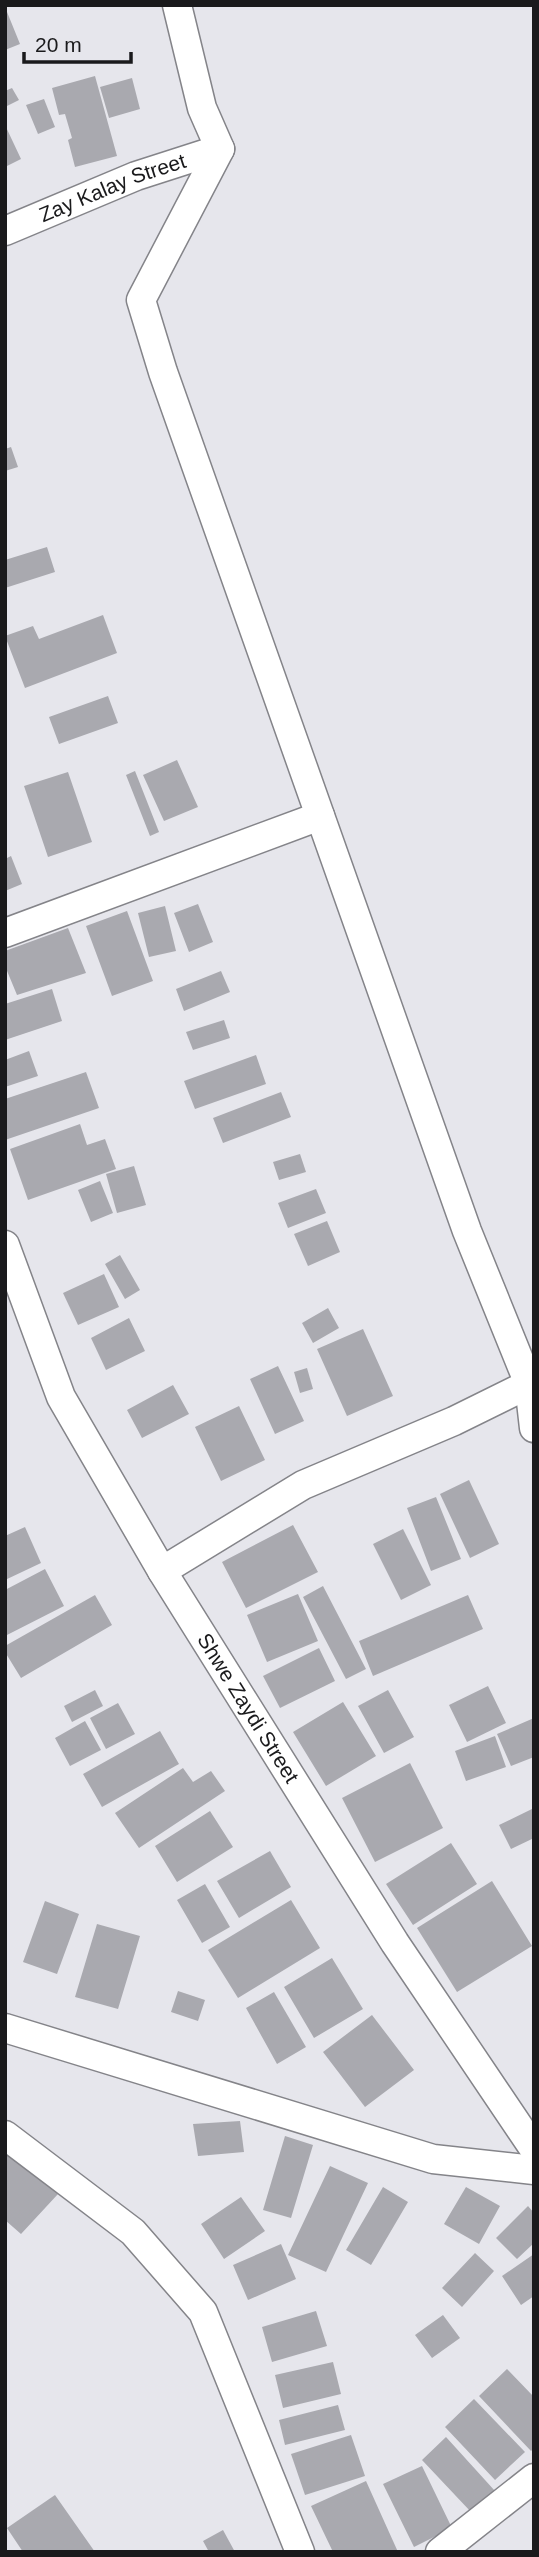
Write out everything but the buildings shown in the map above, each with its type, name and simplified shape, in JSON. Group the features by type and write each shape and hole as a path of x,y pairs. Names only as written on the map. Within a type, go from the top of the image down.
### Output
{"street":[{"path":"177,5 202,108 220,149 141,300 163,372 467,1231 528,1384 534,1428"},
{"name":"Zay Kalay Street","path":"5,231 136,176 220,149"},
{"path":"5,933 320,816"},
{"name":"Shwe Zaydi Street","path":"5,1245 61,1397 162,1571 395,1943 534,2149"},
{"path":"162,1571 303,1485 454,1421 528,1384"},
{"path":"5,2028 433,2160 534,2169"},
{"path":"5,2135 133,2232 203,2312 300,2552"},
{"path":"440,2552 534,2478"}]}
